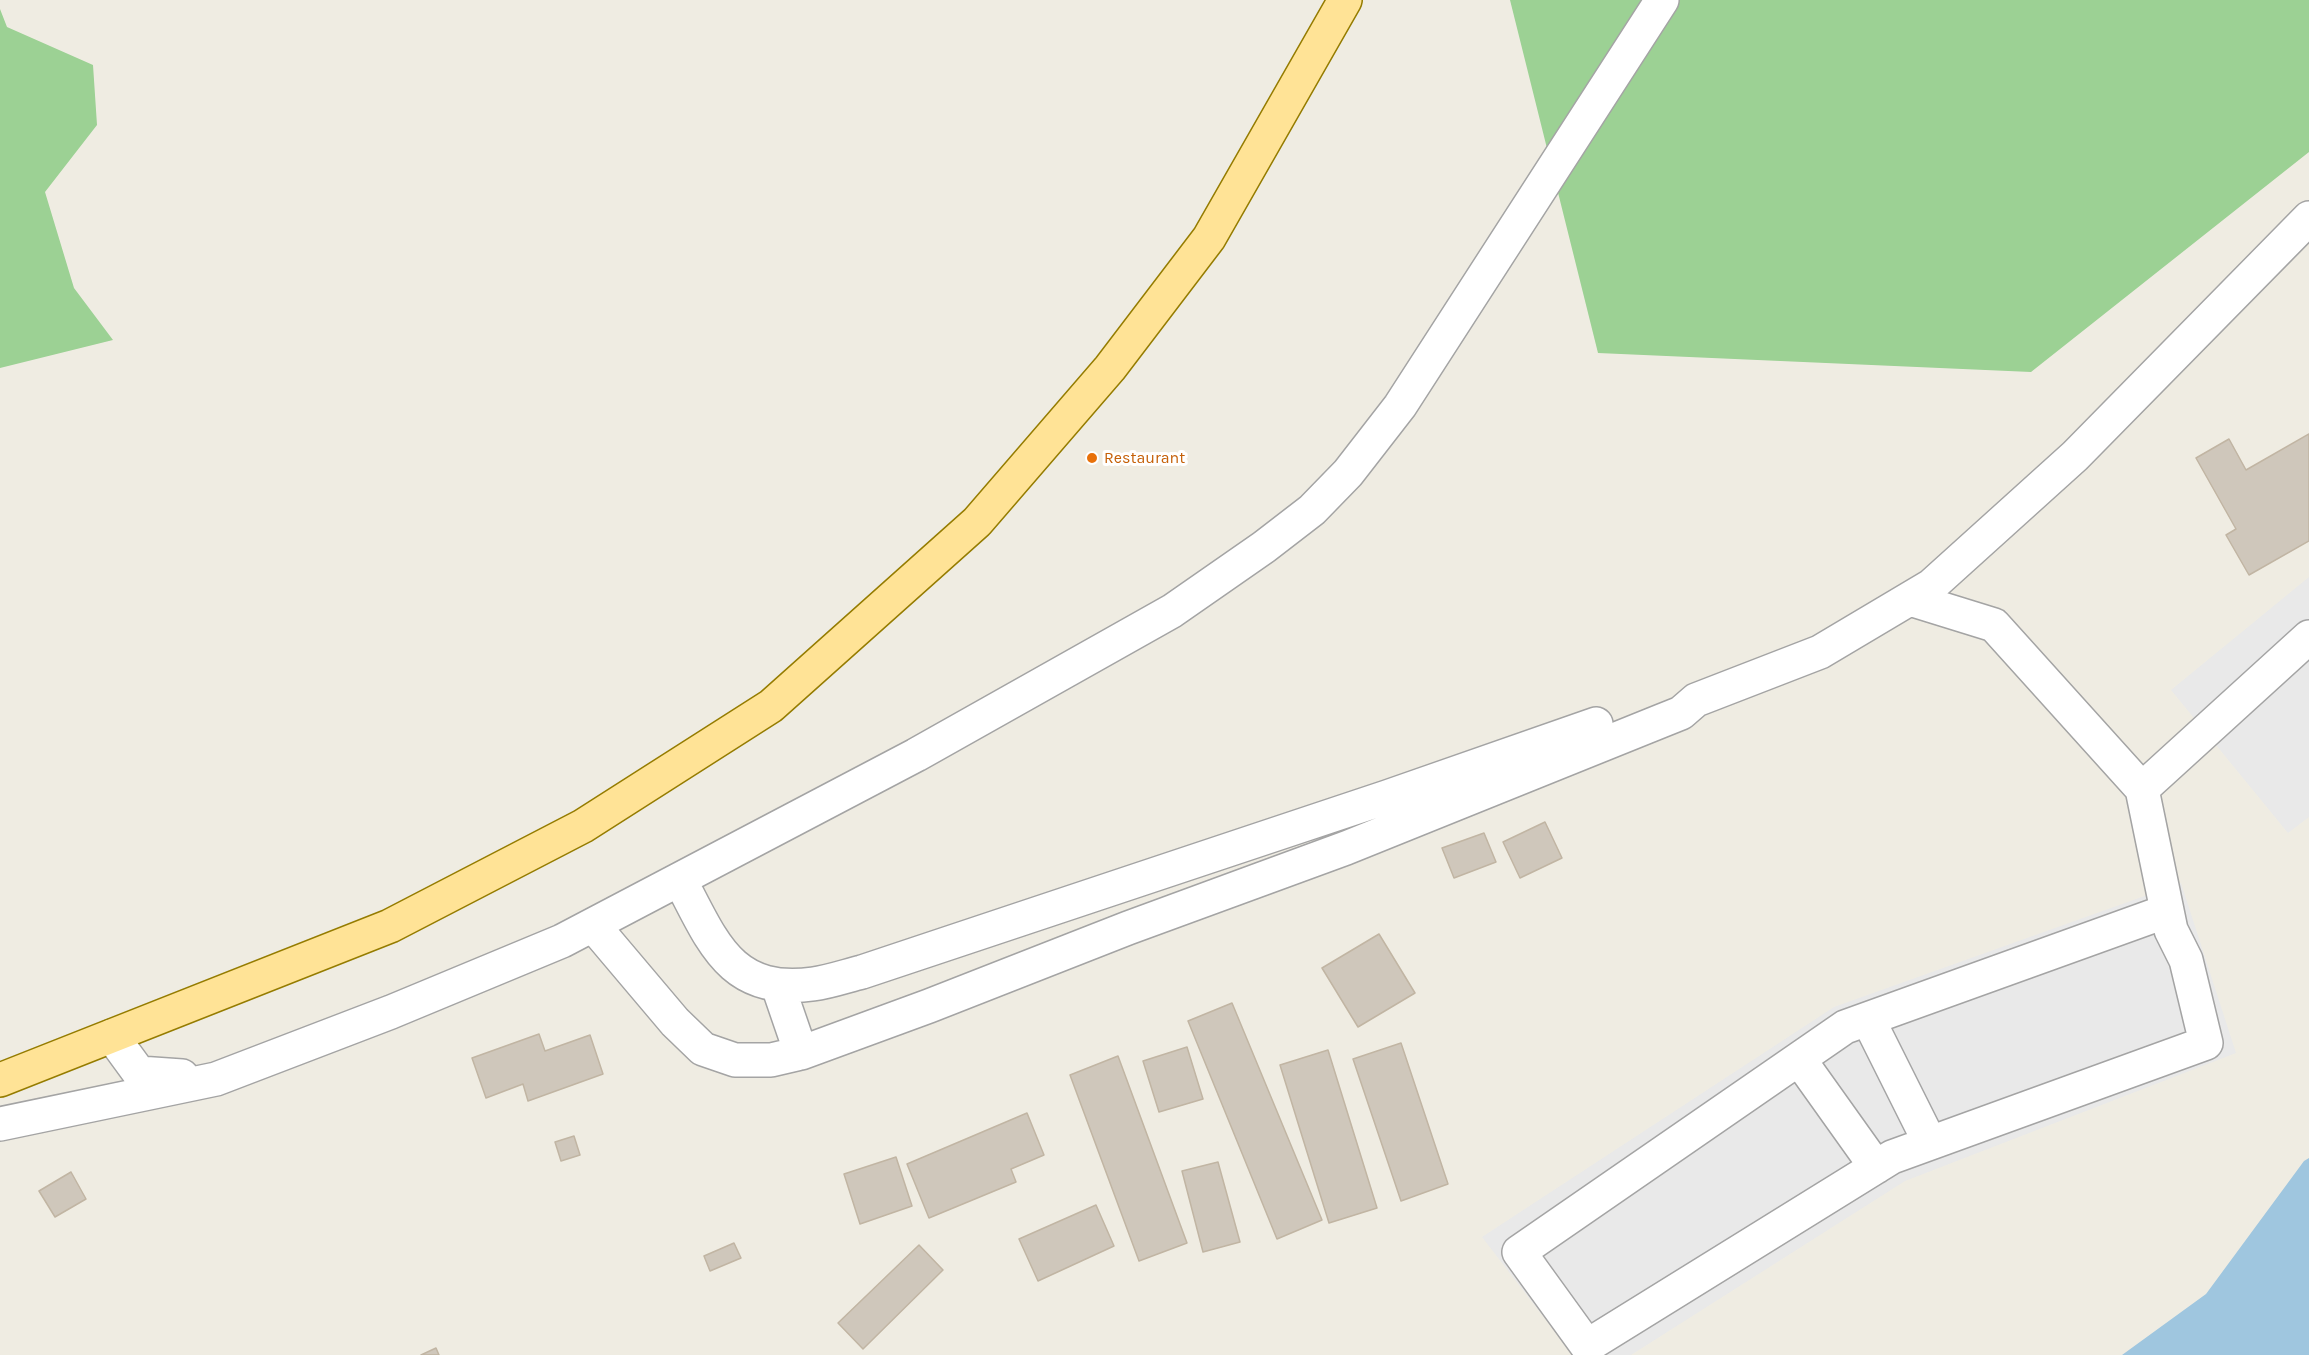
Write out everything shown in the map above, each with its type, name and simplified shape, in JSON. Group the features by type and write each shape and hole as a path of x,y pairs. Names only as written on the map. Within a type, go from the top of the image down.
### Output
{"main road":[{"path":"0,1080 390,926 583,826 771,706 977,522 1110,368 1209,238 1346,0"}],"street":[{"path":"0,1124 216,1079 401,1008 562,941 916,755 1172,611 1264,547 1312,510 1348,474 1400,406 1662,0"},
{"path":"593,925 675,1022 703,1049 735,1060 753,1062 771,1060 801,1053 929,1006 1128,928 1346,848 1661,721 1681,712 1696,700 1820,652 1931,586 2075,456 2309,218"},
{"path":"1910,598 1994,625 2142,789 2171,930 2186,960 2206,1044 1892,1157 1587,1346 1519,1252 1845,1028 2167,911"},
{"path":"2142,789 2309,637"},
{"path":"680,880 713,942 734,968 755,980 778,986 813,984 862,972 1398,794 1614,717 1656,704 1696,700"},
{"path":"778,986 801,1053"},
{"path":"1868,1019 1930,1143"},
{"path":"112,1036 139,1073 216,1079"},
{"path":"1798,1059 1876,1167"}],"green space":[{"path":"1510,0 2309,0 2309,152 2031,372 1598,353"},
{"path":"0,9 7,27 93,65 97,125 45,192 74,288 113,340 0,368"}],"shaded area":[{"path":"2309,577 2309,817 2288,833 2171,690"},
{"path":"2181,883 2236,1053 1905,1181 1631,1355 1573,1355 1482,1237 1834,1007"}],"water":[{"path":"2309,1158 2309,1355 2122,1355 2206,1294 2304,1161"}],"building":[{"path":"2309,434 2309,541 2249,575 2226,535 2236,529 2196,458 2229,439 2246,470"},
{"path":"1545,822 1562,858 1520,878 1503,842"},
{"path":"1484,833 1496,862 1454,878 1442,848"},
{"path":"1379,934 1415,993 1358,1027 1322,968"},
{"path":"1232,1003 1322,1220 1277,1239 1188,1021"},
{"path":"539,1034 545,1051 590,1035 603,1074 528,1101 523,1084 486,1098 472,1058"},
{"path":"1401,1043 1448,1184 1401,1201 1353,1059"},
{"path":"1187,1047 1203,1099 1159,1112 1143,1061"},
{"path":"1328,1050 1377,1208 1329,1223 1280,1065"},
{"path":"1118,1056 1187,1243 1139,1261 1070,1075"},
{"path":"1027,1113 1044,1155 1011,1169 1016,1182 929,1218 907,1164"},
{"path":"574,1136 580,1155 561,1161 555,1142"},
{"path":"896,1157 912,1206 860,1224 844,1174"},
{"path":"1218,1162 1240,1242 1203,1252 1182,1171"},
{"path":"71,1172 86,1199 55,1217 39,1191"},
{"path":"1096,1205 1114,1246 1038,1281 1019,1239"},
{"path":"734,1243 741,1258 710,1271 704,1256"},
{"path":"919,1245 943,1270 863,1349 838,1323"},
{"path":"436,1348 439,1355 421,1355"}],"place":[{"name":"Restaurant","path":"1092,458"}]}
